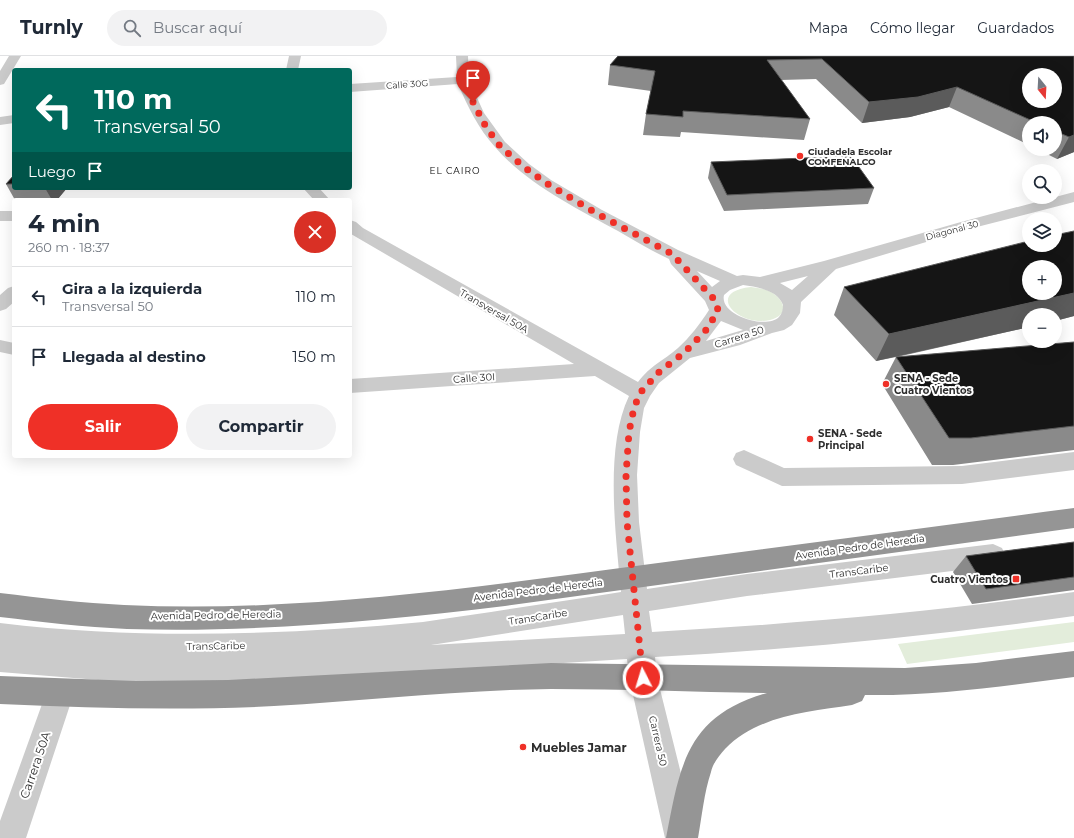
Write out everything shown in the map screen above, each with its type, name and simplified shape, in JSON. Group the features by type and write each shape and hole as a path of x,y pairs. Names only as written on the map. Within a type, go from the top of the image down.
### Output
{"highway":[{"name":"Avenida Pedro de Heredia","path":"0,605 72,613 176,617 326,612 635,590 1074,518"},
{"path":"681,838 697,766 708,747 724,730 739,718 769,706 906,682 976,676 1074,664"},
{"path":"0,690 60,693 182,695 350,688 514,677 906,682"}],"street":[{"path":"0,81 15,56"},
{"path":"293,68 296,56"},
{"path":"462,56 463,80 477,113 500,146 524,167 546,183 596,213 672,254 734,281"},
{"name":"Calle 30G","path":"352,88 463,80"},
{"path":"0,121 12,119"},
{"path":"313,190 320,198"},
{"name":"Diagonal 30","path":"762,282 830,265 967,225 1074,197"},
{"path":"0,216 12,216"},
{"name":"Transversal 50A","path":"352,229 640,393"},
{"path":"672,254 716,305 728,318 737,323 758,328 770,327 787,320 791,314 792,308 791,301 780,289 762,282 743,280 726,284 720,289 716,294 716,305"},
{"name":"Diagonal 30","path":"791,301 830,265"},
{"path":"0,305 12,294"},
{"name":"Carrera 50","path":"681,838 643,678 627,522 626,475 629,432 634,408 640,393 652,378 684,353 708,328 716,305"},
{"name":"Carrera 50","path":"684,353 733,341 770,327"},
{"path":"0,346 12,349"},
{"name":"Calle 30I","path":"352,386 597,369"},
{"path":"744,459 782,476 962,475 1074,461"},
{"name":"TransCaribe","path":"0,635 55,642 130,646 228,647 322,642 424,634 635,590 746,585 1012,553"},
{"path":"0,659 123,669 297,667 755,638 983,616 1074,604"},
{"name":"Carrera 50A","path":"10,838 60,693"}],"green space":[{"path":"751,287 767,290 778,298 783,306 783,310 777,318 758,321 738,314 731,308 728,301 730,295 737,290"},
{"path":"1074,622 1074,642 907,664 898,644"}],"building":[{"path":"618,56 1074,56 1074,135 1069,137 1062,134 1062,116 1022,116 957,87 918,97 869,102 822,59 767,60 810,119 683,111 683,117 646,114 655,71 610,65"},
{"path":"851,156 874,188 727,195 711,162"},
{"path":"12,177 12,184 6,184"},
{"path":"1074,231 1074,293 1062,296 1062,260 1022,260 1022,300 1042,300 889,334 844,287 1022,243 1022,252 1062,252 1062,234"},
{"path":"1074,342 1074,426 971,438 949,438 896,357 1022,346 1022,348 1062,348 1062,343"},
{"path":"1074,542 1074,577 986,589 966,556"}],"place":[{"name":"Ciudadela Escolar COMFENALCO","path":"800,156"},
{"name":"SENA - Sede Cuatro Vientos","path":"886,384"},
{"name":"SENA - Sede Principal","path":"810,439"},
{"name":"Cuatro Vientos","path":"1016,579"},
{"name":"Muebles Jamar","path":"523,747"}],"district":[{"name":"EL CAIRO","path":"455,170"}],"route":[{"path":"473,102 477,113 500,146 524,167 546,183 596,213 672,254 715,300 718,310 708,328 684,353 652,378 640,393 634,408 629,432 626,475 627,522 643,678"}]}
